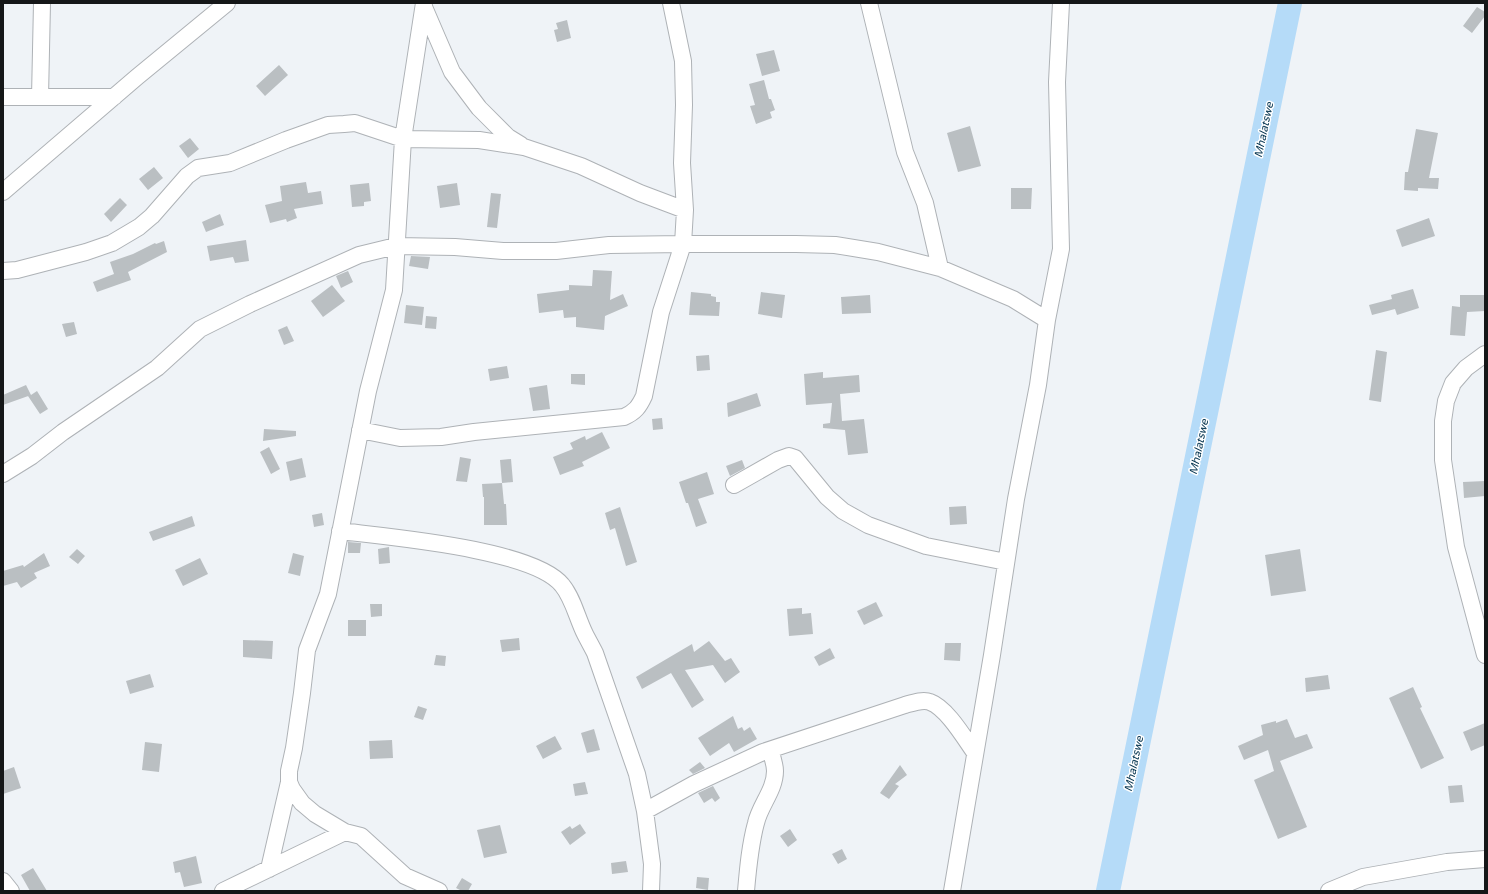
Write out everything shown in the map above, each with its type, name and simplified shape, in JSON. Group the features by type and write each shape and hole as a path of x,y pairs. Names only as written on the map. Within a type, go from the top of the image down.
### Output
{"street":[{"path":"40,97 42,3"},
{"path":"3,192 227,3"},
{"path":"360,430 400,438 441,437 474,432 624,417 633,413 639,408 644,396 661,312 683,244 685,210 682,163 684,105 683,61 671,3"},
{"path":"869,3 905,152 925,203 940,268"},
{"path":"952,891 1016,499 1038,385 1047,320 1061,249 1057,82 1062,3"},
{"path":"424,5 452,72 479,108 508,137 524,147"},
{"path":"269,869 289,782 289,763 294,748 307,650 328,594 368,391 394,290 403,139 424,5"},
{"path":"3,97 114,97"},
{"path":"3,271 17,270 86,252 112,243 139,227 152,216 187,176 198,168 230,163 328,125 355,123 403,139 479,140 524,147 581,166 640,193 685,210"},
{"path":"3,474 32,456 63,432 157,368 200,329 250,304 359,255 396,246 455,247 503,251 556,251 609,245 835,245 878,252 940,268 1013,299 1047,320"},
{"path":"1485,354 1466,368 1453,383 1446,401 1443,428 1443,460 1456,547 1485,655"},
{"path":"734,486 778,460 789,456 795,458 832,502 868,525 926,546 1006,562"},
{"path":"340,531 479,550 523,563 552,575 562,585 569,596 585,634 595,653 638,774 645,811 652,864 651,891"},
{"path":"645,811 694,784 770,750 905,705 923,701 930,702 940,708 947,715 975,754"},
{"path":"746,891 750,851 756,822 774,780 775,771 770,750"},
{"path":"289,782 302,803 315,814 345,832 361,836 405,876 439,891"},
{"path":"223,891 345,832"},
{"path":"1329,891 1363,877 1447,862 1485,859"},
{"path":"3,881 11,891"}],"building":[{"path":"1477,7 1485,12 1485,16 1472,33 1463,26"},
{"path":"567,20 571,38 557,42 554,30 558,29 556,23"},
{"path":"774,50 780,71 762,76 756,54"},
{"path":"279,65 288,75 265,96 256,86"},
{"path":"764,80 769,99 771,99 775,110 770,112 772,118 756,124 750,106 755,105 749,84"},
{"path":"970,126 981,166 958,172 947,133"},
{"path":"1416,129 1438,133 1429,178 1439,178 1438,189 1418,188 1418,191 1404,190 1405,172 1408,172"},
{"path":"190,138 199,149 188,158 179,146"},
{"path":"154,167 163,178 148,190 139,179"},
{"path":"306,182 308,193 321,191 323,204 294,209 297,218 287,222 286,219 270,223 265,205 282,201 280,186"},
{"path":"369,183 371,201 364,202 364,206 352,207 350,185"},
{"path":"457,183 460,205 440,208 437,186"},
{"path":"1011,188 1032,188 1031,209 1011,209"},
{"path":"491,193 501,194 497,228 487,227"},
{"path":"120,198 127,205 111,222 104,214"},
{"path":"220,214 224,225 206,232 202,222"},
{"path":"1429,218 1435,236 1402,247 1396,230"},
{"path":"246,240 249,261 235,263 233,257 210,261 207,246"},
{"path":"164,241 167,252 128,272 131,280 97,292 93,282 114,274 110,262 133,254 155,243"},
{"path":"411,256 430,257 428,269 409,266"},
{"path":"593,270 612,271 610,300 623,294 628,306 605,316 604,330 576,327 576,317 564,318 563,310 539,313 537,294 569,290 569,285 592,286"},
{"path":"348,271 353,282 341,288 336,276"},
{"path":"332,285 345,301 323,317 311,301"},
{"path":"1413,289 1419,308 1397,315 1395,309 1372,315 1369,305 1392,299 1391,295"},
{"path":"691,292 711,294 711,296 716,297 716,302 720,302 719,316 689,315"},
{"path":"761,292 785,295 782,318 758,314"},
{"path":"870,295 871,313 842,314 841,297"},
{"path":"1460,295 1485,295 1485,311 1467,312 1465,336 1450,335 1452,306 1460,307"},
{"path":"406,305 424,307 422,325 404,323"},
{"path":"426,316 437,317 436,329 425,328"},
{"path":"74,322 77,334 66,337 62,324"},
{"path":"287,326 294,341 284,345 278,330"},
{"path":"1376,350 1387,352 1381,402 1369,400"},
{"path":"709,355 710,370 697,371 696,356"},
{"path":"507,366 509,378 490,381 488,369"},
{"path":"823,372 823,378 859,375 860,392 840,394 842,421 864,419 868,453 848,455 845,430 823,428 823,424 830,423 832,403 806,405 804,374"},
{"path":"571,374 585,374 585,385 571,384"},
{"path":"26,385 31,395 37,391 48,409 40,414 28,396 3,405 3,395"},
{"path":"547,385 550,409 533,411 529,388"},
{"path":"757,393 761,406 728,417 727,403"},
{"path":"662,418 663,429 653,430 652,419"},
{"path":"264,429 296,431 296,436 263,441"},
{"path":"602,432 610,448 582,462 584,466 560,475 553,457 573,449 570,443 585,436 586,440"},
{"path":"269,447 280,469 271,474 260,452"},
{"path":"460,457 471,459 467,482 456,481"},
{"path":"302,458 306,477 290,481 286,462"},
{"path":"511,459 513,482 502,483 500,460"},
{"path":"742,460 745,468 730,476 726,466"},
{"path":"707,472 714,494 698,499 707,523 696,527 679,482"},
{"path":"1485,481 1485,496 1464,498 1463,482"},
{"path":"502,483 504,504 506,504 507,525 484,525 484,497 482,484"},
{"path":"966,506 967,524 950,525 949,507"},
{"path":"620,507 637,562 626,566 615,528 610,530 605,513"},
{"path":"322,513 324,525 314,527 312,515"},
{"path":"192,516 195,526 153,541 149,532"},
{"path":"348,542 361,543 360,553 348,553"},
{"path":"389,547 390,563 379,564 378,549"},
{"path":"77,549 85,556 78,564 69,557"},
{"path":"1300,549 1306,591 1271,596 1265,555"},
{"path":"44,553 50,566 34,573 37,578 21,588 17,582 3,586 3,571 23,565 24,567"},
{"path":"293,553 304,556 300,576 288,573"},
{"path":"200,558 208,574 183,586 175,570"},
{"path":"876,602 883,616 864,625 857,611"},
{"path":"370,604 382,604 382,616 371,617"},
{"path":"802,608 802,614 811,613 813,634 789,636 787,609"},
{"path":"348,620 366,620 366,636 348,636"},
{"path":"519,638 520,650 502,652 500,640"},
{"path":"243,640 273,641 272,659 243,657"},
{"path":"709,641 725,661 731,658 740,672 725,683 713,665 685,670 704,700 692,708 671,673 642,689 636,677 692,644 694,652"},
{"path":"945,643 961,643 960,661 944,660"},
{"path":"830,648 835,658 819,666 814,657"},
{"path":"436,655 446,656 445,666 434,665"},
{"path":"150,674 154,687 130,694 126,681"},
{"path":"1328,675 1330,689 1306,692 1305,678"},
{"path":"1413,687 1422,707 1420,708 1444,758 1421,769 1389,698"},
{"path":"418,706 427,709 423,720 414,717"},
{"path":"733,716 738,729 742,727 744,731 750,727 757,739 734,752 729,743 710,756 698,738"},
{"path":"1287,719 1295,738 1307,734 1313,748 1280,761 1307,827 1278,839 1254,780 1274,771 1268,750 1244,760 1238,746 1263,735 1261,725 1276,721 1276,723"},
{"path":"1485,723 1485,745 1471,751 1463,732"},
{"path":"594,729 600,750 587,753 581,733"},
{"path":"555,736 562,749 543,759 536,746"},
{"path":"392,740 393,758 370,759 369,741"},
{"path":"145,742 162,744 159,772 142,770"},
{"path":"700,762 705,768 693,774 689,770"},
{"path":"900,765 907,775 895,784 899,786 889,799 880,793"},
{"path":"14,767 21,788 3,794 3,771"},
{"path":"585,782 588,794 575,796 573,784"},
{"path":"1462,785 1464,802 1450,803 1448,786"},
{"path":"713,786 720,798 715,802 712,798 704,803 698,793"},
{"path":"580,824 586,833 570,845 561,832 570,826 572,829"},
{"path":"500,825 507,853 484,858 477,830"},
{"path":"790,829 797,840 788,847 780,836"},
{"path":"842,849 847,859 838,864 832,854"},
{"path":"196,856 202,883 184,887 180,872 175,873 173,862"},
{"path":"626,861 628,872 612,874 611,863"},
{"path":"33,868 47,891 30,891 21,875"},
{"path":"697,877 709,878 708,890 696,888"},
{"path":"462,878 472,884 468,891 462,891 456,888"}],"waterway":[{"name":"Mhalatswe","path":"1108,891 1290,3"}]}
